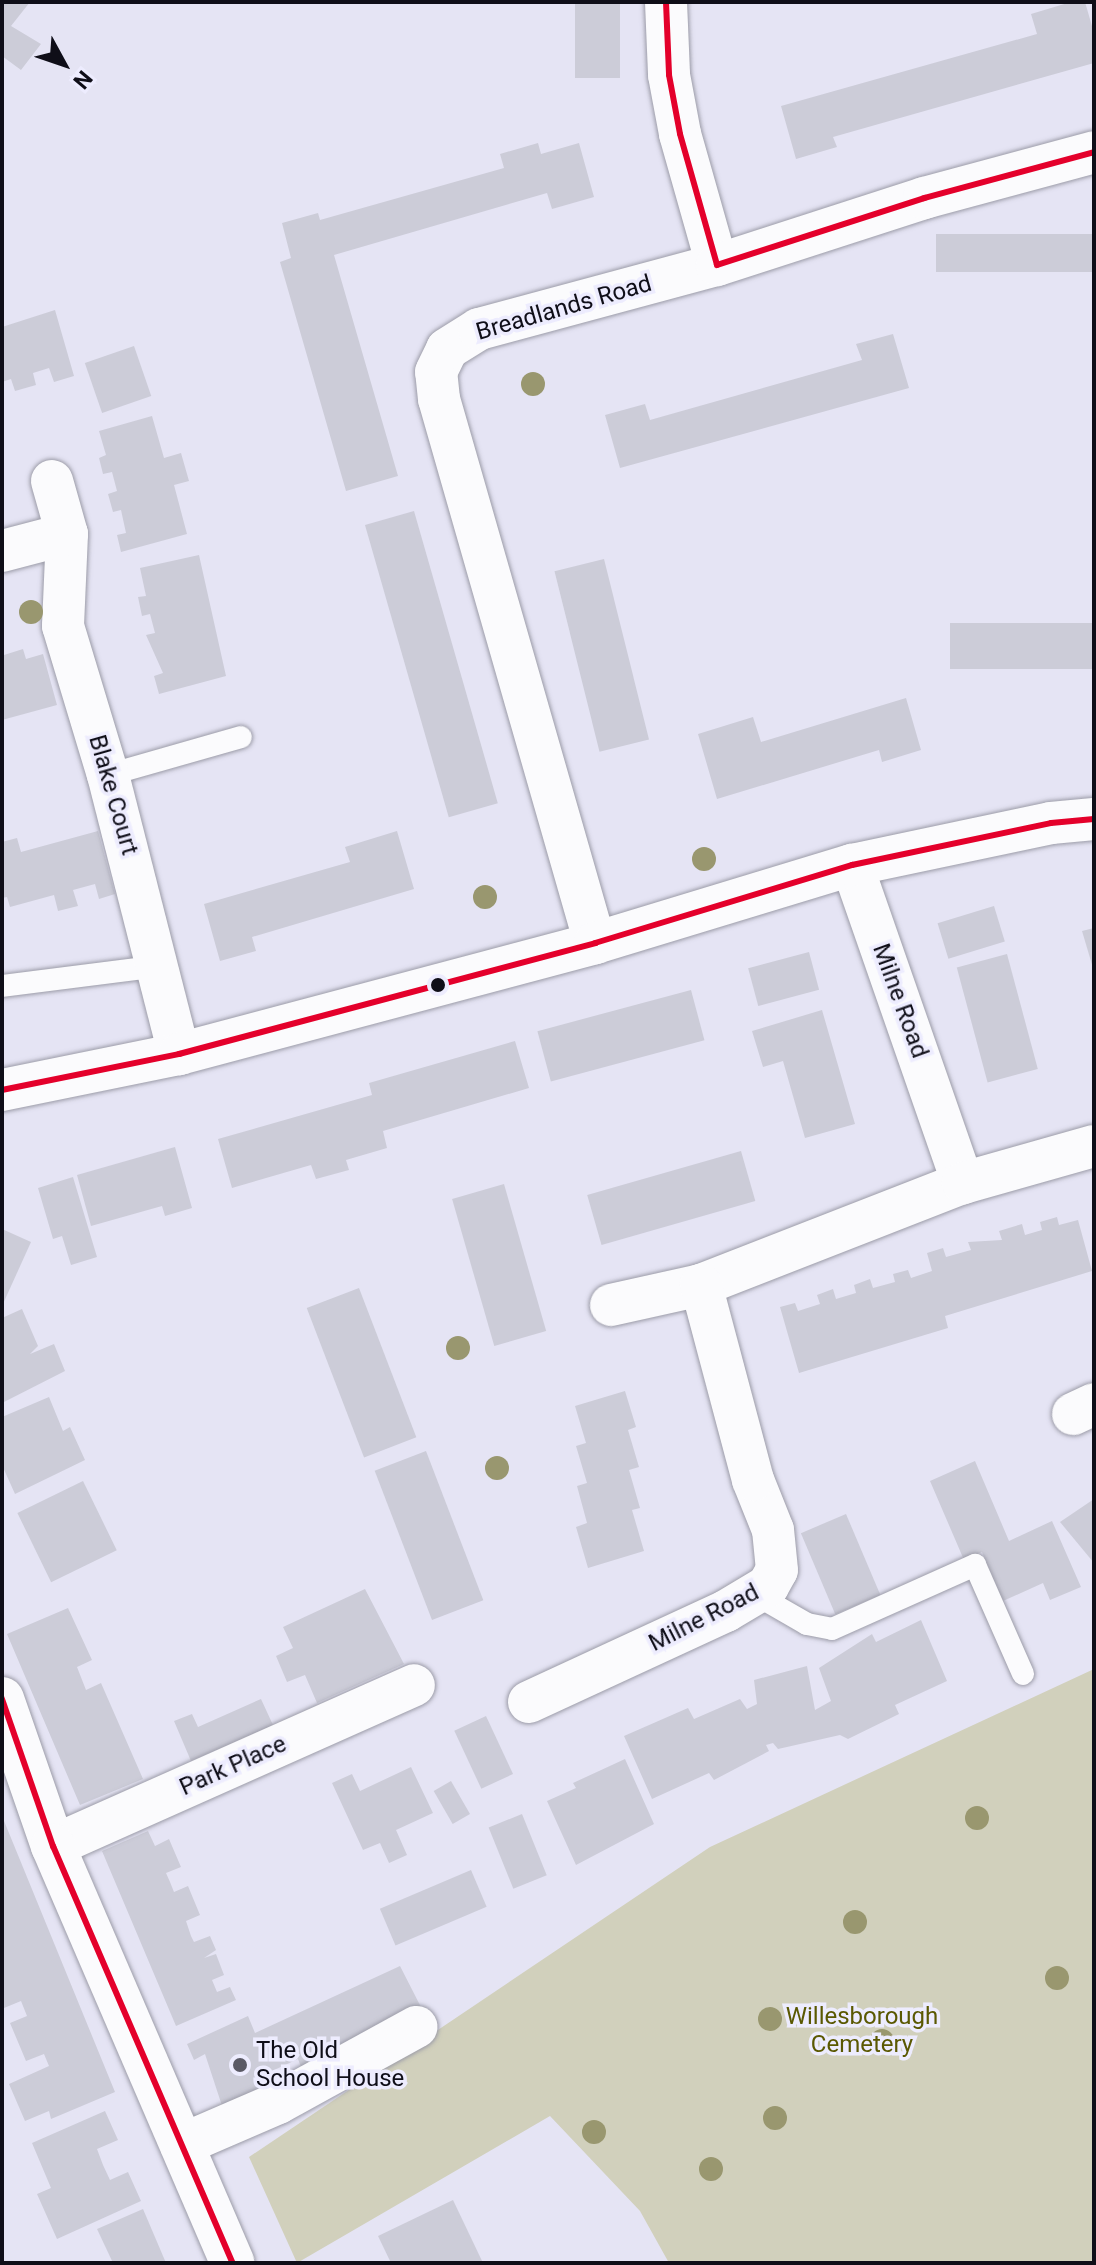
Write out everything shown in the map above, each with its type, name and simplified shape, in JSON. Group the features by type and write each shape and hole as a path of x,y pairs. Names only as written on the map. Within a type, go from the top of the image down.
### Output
{"street":[{"path":"666,2 669,75 680,134 717,265"},
{"name":"Breadlands Road","path":"595,943 439,399 436,372 447,349 479,329 717,265 924,198 1094,152"},
{"name":"Blake Court","path":"52,481 67,534 63,626 160,966 179,1054"},
{"path":"2,551 67,534"},
{"path":"2,1090 179,1054 595,943 852,865 1051,823 1094,819"},
{"name":"Milne Road","path":"852,865 963,1183"},
{"path":"611,1305 701,1285 963,1183 1082,1148"},
{"name":"Milne Road","path":"529,1702 768,1586 777,1570 773,1530 749,1465 701,1285"},
{"name":"Park Place","path":"53,1846 414,1685"},
{"path":"2,1699 53,1846 233,2263"},
{"path":"181,2145 278,2103 416,2027"}],"lane":[{"path":"108,775 241,737"},
{"path":"2,986 160,966"},
{"path":"753,1593 807,1624 832,1629 975,1565 1023,1674"}],"green space":[{"name":"Willesborough Cemetery","path":"1094,1669 1094,2263 669,2263 640,2211 550,2116 297,2263 249,2157 710,1847"}],"building":[{"path":"2,2 30,2 11,26 41,44 21,70 2,56"},
{"path":"575,2 620,2 620,78 575,78"},
{"path":"1071,2 1085,2 1094,33 1094,63 833,137 837,147 796,159 781,106 1037,34 1031,14"},
{"path":"538,143 541,154 579,143 594,197 552,209 547,193 334,255 398,476 346,491 280,262 291,258 282,223 318,213 320,220 504,168 500,154"},
{"path":"936,234 1094,234 1094,272 936,272"},
{"path":"55,310 74,376 54,382 49,368 33,373 36,385 15,391 11,379 2,382 2,327"},
{"path":"893,334 909,388 620,468 605,415 645,404 650,420 862,360 856,344"},
{"path":"134,346 151,396 102,413 85,363"},
{"path":"152,416 164,458 181,453 189,481 174,485 187,534 121,552 117,535 126,533 121,510 113,512 108,494 117,491 112,472 103,474 99,458 106,455 99,431"},
{"path":"414,511 498,803 449,817 365,525"},
{"path":"199,555 226,676 159,694 154,676 163,673 146,635 155,633 150,614 142,616 138,597 146,596 140,568"},
{"path":"604,559 649,739 600,752 555,571"},
{"path":"950,623 1094,623 1094,669 950,669"},
{"path":"23,649 26,659 43,654 57,705 2,720 4,655"},
{"path":"906,698 921,750 882,762 879,750 717,799 698,734 753,717 761,742"},
{"path":"98,831 115,894 99,899 95,884 73,890 78,906 58,911 54,895 10,907 7,897 2,898 2,842 17,838 21,852"},
{"path":"397,831 414,889 252,937 256,951 220,961 204,904 350,862 345,847"},
{"path":"994,906 1005,941 948,959 938,923"},
{"path":"1094,928 1094,968 1093,968 1082,931"},
{"path":"809,952 819,990 758,1006 748,968"},
{"path":"1007,954 1038,1069 988,1082 957,967"},
{"path":"691,990 704,1040 551,1081 537,1031"},
{"path":"822,1010 855,1124 805,1138 783,1061 763,1067 752,1031"},
{"path":"515,1041 529,1088 383,1131 387,1148 346,1160 349,1170 316,1179 311,1165 232,1188 218,1139 372,1095 369,1083"},
{"path":"175,1147 192,1208 165,1216 162,1206 91,1226 77,1175"},
{"path":"741,1151 755,1201 602,1245 587,1195"},
{"path":"73,1177 97,1257 71,1265 62,1236 53,1239 38,1188"},
{"path":"504,1184 546,1331 494,1346 452,1199"},
{"path":"1057,1217 1059,1225 1078,1220 1092,1271 945,1316 948,1328 799,1373 780,1307 795,1303 798,1311 820,1304 817,1295 833,1289 836,1299 856,1293 854,1285 870,1279 873,1288 895,1282 893,1274 908,1270 911,1278 932,1271 927,1253 943,1248 946,1257 971,1250 968,1242 1002,1240 999,1231 1022,1224 1025,1235 1042,1230 1040,1222"},
{"path":"2,1229 31,1242 2,1306"},
{"path":"359,1288 416,1437 364,1457 307,1308"},
{"path":"22,1309 38,1346 30,1354 54,1344 65,1371 2,1403 2,1318"},
{"path":"625,1391 636,1427 628,1430 639,1467 629,1470 640,1508 632,1510 644,1551 588,1568 576,1527 587,1523 577,1486 587,1483 576,1446 586,1443 575,1406"},
{"path":"49,1397 63,1431 70,1427 85,1460 15,1494 2,1465 2,1417"},
{"path":"426,1451 483,1600 432,1620 375,1471"},
{"path":"975,1461 1009,1541 1052,1521 1081,1587 1050,1600 1043,1583 1003,1601 982,1552 964,1560 930,1481"},
{"path":"83,1481 117,1550 51,1582 17,1513"},
{"path":"1094,1499 1094,1563 1060,1522"},
{"path":"846,1514 880,1595 835,1614 801,1533"},
{"path":"365,1589 404,1664 317,1703 305,1675 287,1682 276,1656 293,1648 283,1627"},
{"path":"68,1608 92,1660 77,1667 86,1690 101,1683 143,1779 80,1805 7,1634"},
{"path":"921,1620 947,1681 895,1705 899,1714 848,1739 840,1735 778,1749 773,1743 766,1745 769,1751 714,1780 709,1773 652,1799 624,1736 688,1708 694,1719 740,1699 747,1709 757,1704 754,1680 807,1666 815,1710 831,1701 819,1668 872,1634 876,1642"},
{"path":"261,1699 273,1725 191,1761 174,1721 192,1714 198,1727"},
{"path":"486,1716 513,1774 481,1789 454,1731"},
{"path":"625,1759 654,1824 576,1865 547,1801 576,1788 573,1783"},
{"path":"411,1767 433,1813 396,1830 407,1855 389,1863 380,1843 363,1850 332,1783 352,1774 360,1791"},
{"path":"451,1781 470,1814 453,1824 434,1791"},
{"path":"522,1814 547,1875 513,1889 489,1827"},
{"path":"2,1816 115,2092 51,2119 49,2111 25,2121 9,2084 49,2066 44,2054 26,2061 10,2023 27,2016 21,2001 4,2008 2,2004"},
{"path":"148,1831 155,1846 169,1839 181,1867 166,1873 174,1892 188,1886 200,1915 186,1921 191,1936 194,1942 210,1936 216,1950 204,1958 216,1954 224,1975 212,1980 217,1992 230,1987 236,2000 176,2026 102,1851"},
{"path":"471,1870 487,1907 395,1946 380,1909"},
{"path":"400,1966 424,2013 385,2033 380,2023 301,2067 298,2059 272,2071 282,2093 226,2118 205,2054 194,2060 187,2044 248,2016 255,2033"},
{"path":"105,2111 118,2140 97,2149 103,2165 110,2180 128,2172 141,2201 57,2239 37,2194 51,2188 32,2143"},
{"path":"453,2200 483,2263 391,2263 378,2236"},
{"path":"143,2209 166,2263 113,2263 97,2229"}],"transit line":[{"path":"666,2 669,75 680,134 717,265 924,198 1094,152"},
{"path":"2,1090 179,1054 595,943 852,865 1051,823 1094,819"},
{"path":"2,1699 53,1846 233,2263"}],"place":[{"name":"The Old School House","path":"240,2065"}]}
